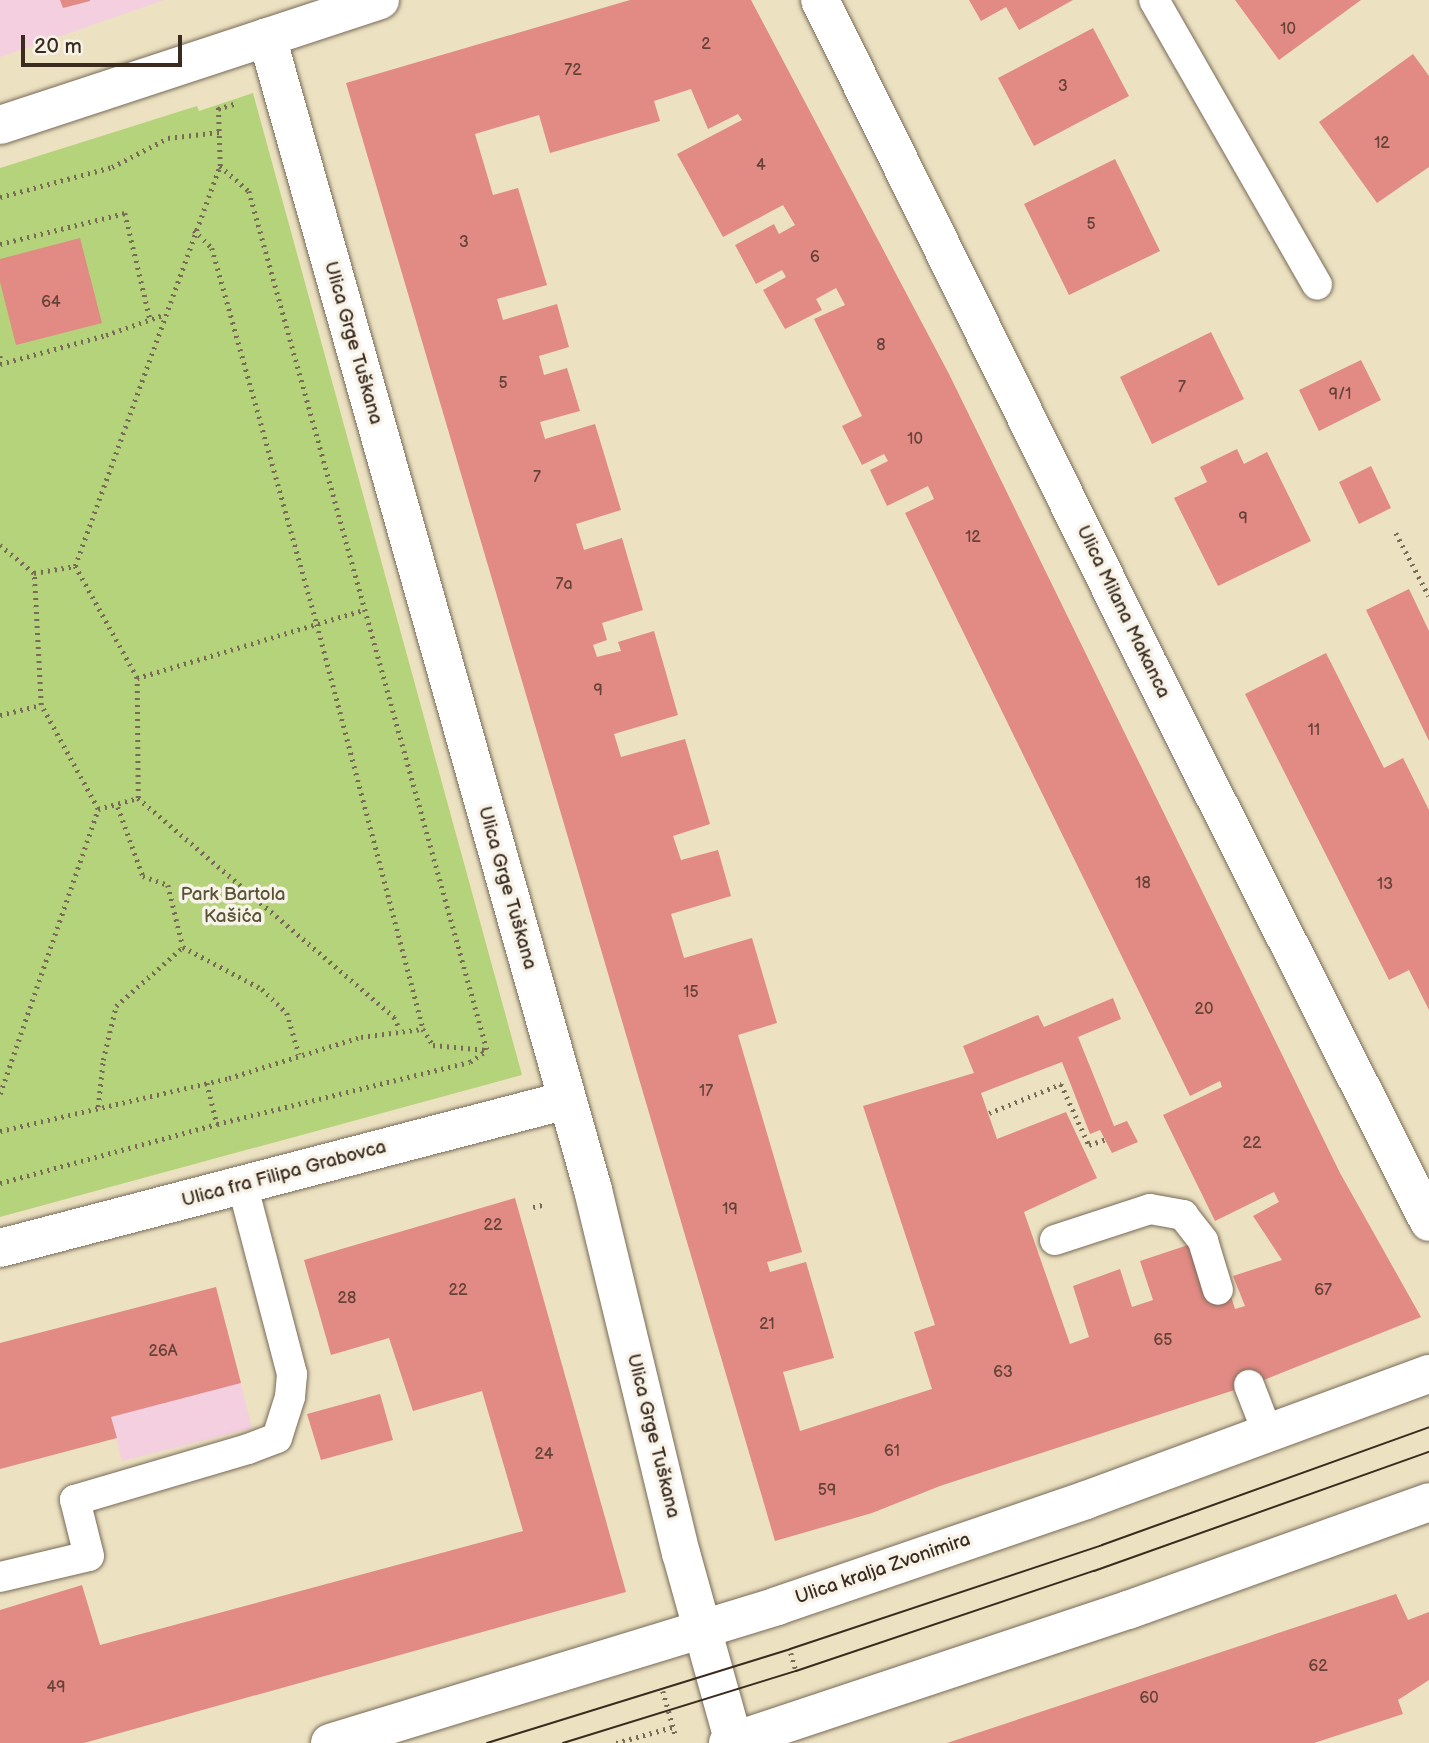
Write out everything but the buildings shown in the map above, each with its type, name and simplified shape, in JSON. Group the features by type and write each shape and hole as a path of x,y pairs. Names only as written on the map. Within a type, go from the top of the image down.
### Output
{"street":[{"path":"0,125 380,0"},
{"name":"Ulica Milana Makanca","path":"820,0 1158,685 1429,1222"},
{"name":"Ulica Grge Tuškana","path":"267,37 593,1190 732,1742"},
{"name":"Ulica fra Filipa Grabovca","path":"0,1248 567,1100"},
{"name":"Ulica kralja Zvonimira","path":"330,1743 703,1629 1086,1500 1429,1374"},
{"path":"732,1742 1128,1610 1429,1502"}],"lane":[{"path":"1154,0 1317,285"},
{"path":"0,1577 89,1556 75,1500 277,1438 290,1398 292,1374 242,1184"},
{"path":"1055,1240 1150,1209 1183,1215 1203,1241 1218,1290"},
{"path":"1249,1385 1268,1434"}],"path":[{"path":"217,100 220,166 163,315 75,566 137,678 138,799 394,1017 400,1030"},
{"path":"218,109 242,102"},
{"path":"0,197 111,167 169,138 220,132"},
{"path":"220,166 249,191 486,1050"},
{"path":"0,244 125,213 150,320"},
{"path":"194,230 212,248 317,624 423,1030 433,1045 486,1050"},
{"path":"0,356 1,364 163,315"},
{"path":"1396,533 1429,596"},
{"path":"0,545 34,573 41,705 98,809 0,1094"},
{"path":"34,573 75,566"},
{"path":"137,678 363,610"},
{"path":"0,715 41,705"},
{"path":"98,809 118,807 138,799"},
{"path":"118,807 143,876 169,885 183,947 262,989 287,1013 299,1054"},
{"path":"98,1107 103,1060 116,1006 183,947"},
{"path":"0,1131 207,1083 361,1037 400,1030 423,1030"},
{"path":"0,1183 217,1124 470,1062 486,1050"},
{"path":"207,1083 217,1124"},
{"path":"989,1113 1061,1084 1090,1145 1106,1139"},
{"path":"790,1649 800,1683"},
{"path":"659,1679 676,1737"},
{"path":"616,1743 673,1727"}],"shaded area":[{"path":"0,0 164,0 0,57"},
{"path":"216,1287 252,1428 122,1461 86,1321"}],"green space":[{"name":"Park Bartola Kašića","path":"253,93 522,1075 0,1217 0,168 197,106 199,111"}],"tram line":[{"path":"487,1743 790,1649 1102,1545 1429,1427"},
{"path":"563,1743 796,1671 1094,1571 1429,1452"}]}
